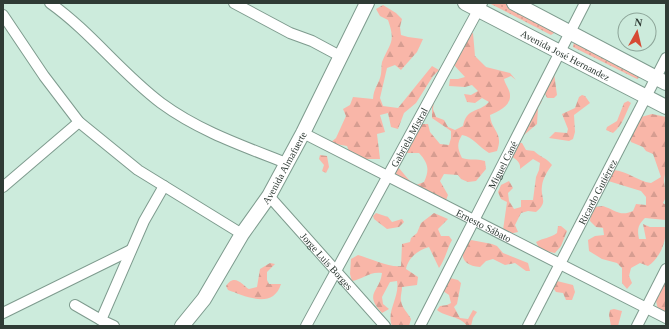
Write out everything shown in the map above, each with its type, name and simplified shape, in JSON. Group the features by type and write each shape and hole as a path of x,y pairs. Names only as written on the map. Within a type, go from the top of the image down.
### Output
{"street":[{"path":"50,3 89,37 137,84 173,111 204,130 286,163"},
{"path":"234,3 290,33 312,41 340,56"},
{"name":"Avenida Almafuerte","path":"191,326 195,311 242,234 269,196 303,133 367,3"},
{"name":"Avenida José Hernandez","path":"464,3 480,7 561,52 666,107"},
{"path":"514,3 661,80"},
{"name":"Miguel Cané","path":"420,326 585,3"},
{"name":"Gabriela Mistral","path":"306,326 480,7"},
{"path":"3,15 44,76 79,122 119,156 164,186 242,234"},
{"name":"Ricardo Gutiérrez","path":"528,326 646,97 661,80 666,58"},
{"path":"3,187 79,122"},
{"name":"Ernesto Sábato","path":"303,133 666,318"},
{"path":"101,320 144,221 164,186"},
{"name":"Jorge Luis Borges","path":"269,196 385,326"},
{"path":"3,313 131,250"},
{"path":"637,326 666,269"},
{"path":"76,304 101,320 114,326"},
{"path":"182,326 195,311"}],"green space":[{"path":"489,3 508,3 556,27 554,33 551,35"},
{"path":"383,5 396,13 402,19 400,27 401,35 423,39 417,52 401,70 395,65 387,68 380,98 383,106 398,108 432,66 439,70 433,76 416,103 404,113 398,129 391,127 388,113 380,115 385,132 377,134 380,159 365,159 350,154 347,146 330,143 336,138 346,116 343,109 350,105 353,97 373,99 381,76 382,62 390,46 392,38 388,20 380,16 376,9"},
{"path":"473,33 475,56 486,67 510,73 516,80 511,76 504,79 510,93 510,99 500,110 490,115 492,125 498,135 499,140 497,151 489,153 473,140 462,135 458,146 462,158 485,161 486,169 476,181 468,182 461,179 458,175 444,174 440,181 448,195 445,203 437,199 433,193 429,199 421,197 391,171 398,167 409,180 416,185 424,182 427,173 426,163 419,153 405,153 420,124 428,124 430,132 440,144 449,145 451,131 432,118 432,102 439,96 434,101 433,109 436,117 444,120 448,127 455,130 463,126 467,116 470,113 485,106 489,102 482,98 475,103 467,102 464,94 471,95 478,91 472,85 465,87 449,86 450,79 465,77 452,63 466,36"},
{"path":"574,42 640,77 637,79 573,47"},
{"path":"554,73 557,95 554,98 547,98 544,91"},
{"path":"582,95 585,96 590,103 574,115 575,132 573,139 569,141 549,138 555,132 567,133 568,129 562,114 575,108 579,97"},
{"path":"542,101 538,108 537,124 524,135 521,133 537,102"},
{"path":"628,101 631,103 624,119 616,130 613,133 606,130 607,127 617,121 624,103"},
{"path":"652,114 666,117 666,168 664,180 666,197 663,203 666,205 666,220 645,218 639,227 638,236 639,239 646,239 643,224 650,227 666,227 665,238 662,249 653,262 648,266 640,263 631,268 629,276 632,283 627,289 622,283 622,268 617,263 602,259 589,251 588,240 595,236 604,235 603,228 596,227 590,221 591,213 595,207 603,206 621,213 628,213 633,211 636,204 646,205 646,197 641,191 605,180 613,170 623,172 651,183 661,177 653,154 646,151 643,147 631,142 628,135 641,117"},
{"path":"514,142 522,143 526,150 534,151 552,165 543,183 542,205 536,212 528,211 521,213 515,225 518,232 509,234 503,230 507,202 501,199 498,192 501,185 509,181 513,188 508,193 509,201 514,209 521,207 521,200 533,200 536,177 540,163 533,159 520,169 519,163 510,156"},
{"path":"320,155 327,156 329,167 326,173 322,171 324,165 319,159"},
{"path":"376,213 388,217 392,222 402,219 404,222 399,227 387,229 374,219 373,216"},
{"path":"434,213 448,219 438,229 441,236 449,236 452,240 439,268 429,247 417,252 411,258 406,269 418,277 417,285 402,287 401,299 403,306 411,319 409,326 392,326 391,315 397,293 397,281 390,282 382,297 383,304 389,309 382,313 376,306 373,297 382,273 370,274 352,281 350,274 351,259 358,255 386,264 401,266 402,244 410,242 411,238 417,233 421,223"},
{"path":"558,226 561,226 567,231 561,246 555,253 540,250 536,242 557,233"},
{"path":"471,240 497,246 503,253 528,263 530,271 526,271 515,263 505,265 493,259 486,261 480,267 469,264 463,258 463,254 464,249"},
{"path":"270,263 275,264 267,272 267,280 269,284 281,284 277,292 272,297 265,299 250,298 228,290 226,286 233,280 239,281 249,289 257,287 260,269"},
{"path":"666,276 666,316 658,310 655,296"},
{"path":"450,278 458,280 461,283 457,304 454,307 460,318 468,319 473,310 477,312 473,318 471,326 467,326 461,320 437,310 440,306 451,303 449,295 443,291"},
{"path":"557,281 573,285 575,292 572,300 566,300 563,293 556,292 551,285"},
{"path":"614,309 622,311 618,326 611,326 609,315 610,310"}]}
